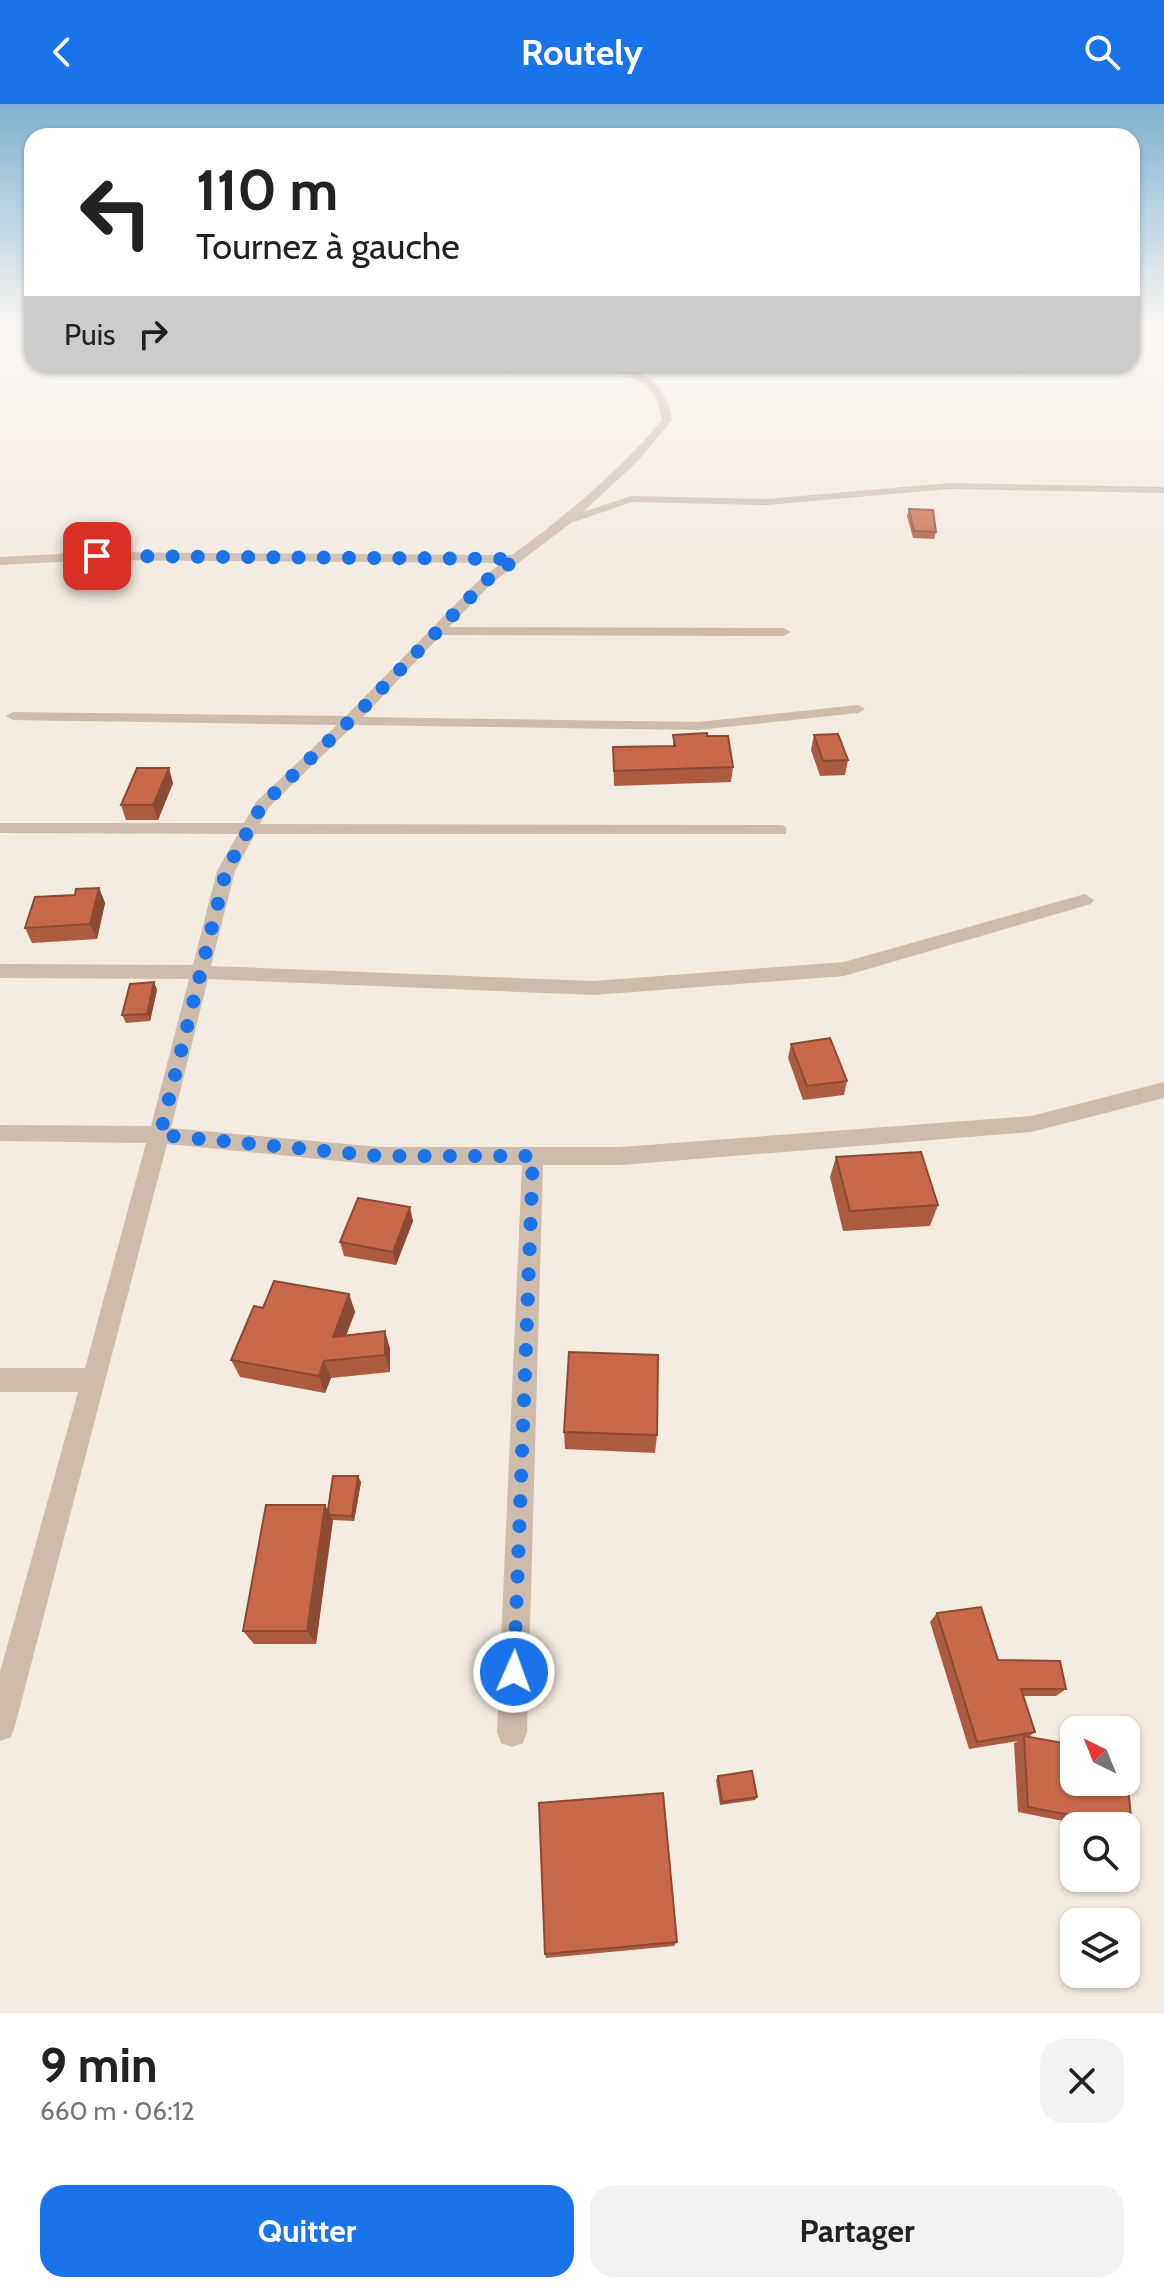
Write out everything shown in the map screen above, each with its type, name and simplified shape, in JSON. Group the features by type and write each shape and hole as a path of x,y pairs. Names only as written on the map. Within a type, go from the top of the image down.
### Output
{"street":[{"path":"0,1726 160,1135 226,871 262,805 351,720 487,580 564,523 635,458 667,420 666,414"},
{"path":"564,523 631,499 767,502 949,486 1164,490"},
{"path":"0,561 97,556 516,559"},
{"path":"438,631 784,632"},
{"path":"13,716 698,726 858,709"},
{"path":"0,828 779,830"},
{"path":"0,971 201,972 594,988 844,969 1085,900"},
{"path":"0,1133 160,1135 379,1156 621,1156 1031,1124 1164,1090"},
{"path":"512,1732 533,1156"},
{"path":"0,1380 95,1380"}],"building":[{"path":"909,509 933,510 936,532 914,531"},
{"path":"707,733 707,736 728,736 733,767 614,771 613,747 675,746 673,735"},
{"path":"838,734 848,760 823,761 814,735"},
{"path":"137,768 169,768 153,805 121,805"},
{"path":"99,888 90,924 25,928 35,897 75,895 76,889"},
{"path":"154,982 147,1014 122,1015 130,984"},
{"path":"830,1038 847,1081 807,1086 791,1044"},
{"path":"921,1152 938,1205 850,1211 836,1157"},
{"path":"358,1198 410,1207 393,1252 340,1242"},
{"path":"274,1281 349,1294 333,1337 385,1331 385,1355 324,1361 319,1376 231,1360 254,1306 263,1308"},
{"path":"569,1352 658,1355 657,1435 564,1432"},
{"path":"333,1476 358,1476 352,1516 330,1515"},
{"path":"266,1505 325,1505 307,1631 243,1631"},
{"path":"981,1607 998,1660 1060,1661 1066,1689 1021,1689 1035,1732 977,1742 937,1613"},
{"path":"1024,1736 1060,1742 1060,1796 1129,1796 1131,1812 1060,1813 1028,1807"},
{"path":"752,1771 757,1797 722,1802 718,1776"},
{"path":"663,1793 677,1942 545,1954 539,1803"}],"route":[{"path":"97,556 516,559 487,580 360,711 262,805 226,871 160,1135 379,1156 533,1156 514,1672"}]}
